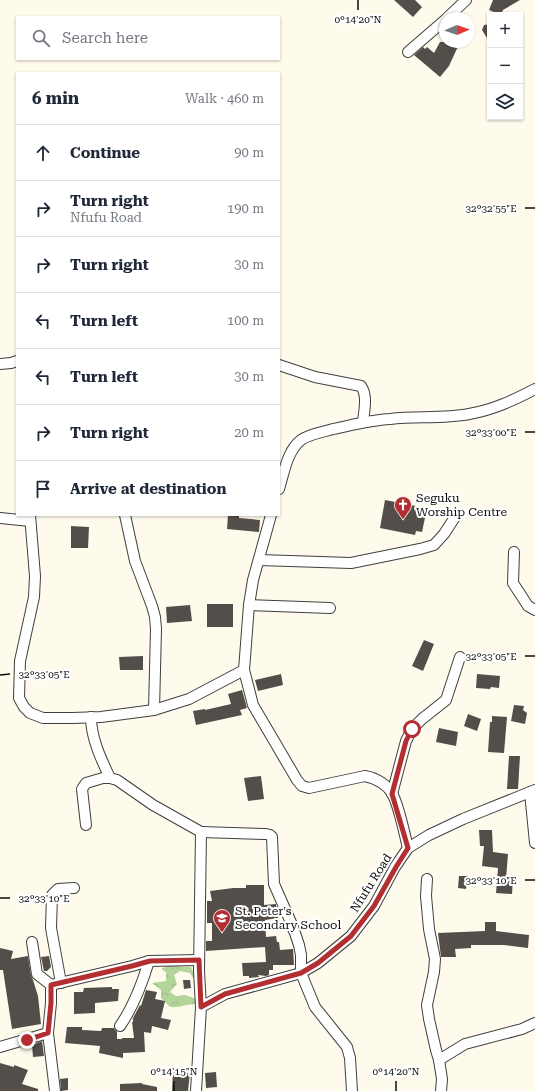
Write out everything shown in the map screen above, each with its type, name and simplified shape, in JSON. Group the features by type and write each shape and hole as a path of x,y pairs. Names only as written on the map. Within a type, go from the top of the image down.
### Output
{"street":[{"path":"453,12 466,0"},
{"path":"408,52 439,25"},
{"path":"0,364 16,361"},
{"path":"280,365 315,377 361,386 364,390 365,396 363,422"},
{"path":"280,487 293,449 302,440 320,433 363,422 390,419 443,418 470,414 504,404 535,390"},
{"path":"125,516 135,561 155,617 154,710"},
{"path":"271,516 249,605 244,670 253,705 302,786 309,788 365,776 382,783 392,794 408,848"},
{"path":"259,560 351,563 420,549 434,545 444,534 455,517"},
{"path":"0,518 30,518 35,576 34,597 20,661 19,698 24,707 30,713 42,718 90,718 126,715 154,710 190,699 244,670"},
{"path":"514,552 513,583 528,606 535,610"},
{"path":"249,605 330,608"},
{"path":"392,794 406,741 412,729 446,700 460,657"},
{"path":"90,718 97,748 110,778"},
{"path":"86,825 82,789 86,783 103,778 110,778 117,780 153,805 201,832 266,834 272,836 274,884 293,927 299,945 301,955 301,973 315,1007 346,1048 350,1058 352,1091"},
{"path":"532,791 535,843"},
{"name":"Nfufu Road","path":"201,1007 225,994 301,973 318,963 351,936 374,906 408,848 429,835 456,822 532,791"},
{"path":"196,1091 201,1007 199,960 201,832"},
{"path":"427,879 426,896 434,960 434,972 427,1005 430,1027 440,1060 442,1079 441,1091"},
{"path":"61,983 51,928 52,895 58,889 74,888"},
{"path":"32,942 37,974 51,985 150,961 199,960"},
{"path":"120,1026 130,1013 150,961"},
{"path":"51,985 48,1033 55,1091"},
{"path":"440,1060 465,1044 522,1029 535,1023"},
{"path":"0,1047 48,1033"}],"green space":[{"path":"167,966 191,967 195,977 193,978 190,973 180,971 174,975 177,984 170,992 176,996 185,995 197,999 197,1004 170,1007 161,998 161,990 152,983 166,981 166,972 161,969"}],"building":[{"path":"394,0 415,0 422,7 413,17"},
{"path":"493,0 520,0 503,10 502,12 494,12 489,10"},
{"path":"487,24 487,38 482,30 484,25"},
{"path":"439,44 439,48 457,48 449,66 440,77 414,55 423,47 425,49 427,47 434,53"},
{"name":"Seguku Worship Centre","path":"385,500 421,507 420,512 426,513 422,532 416,531 415,535 380,528"},
{"path":"228,516 239,516 239,518 260,520 259,532 227,529"},
{"path":"71,526 89,527 88,548 71,548"},
{"path":"207,604 233,604 233,627 207,627"},
{"path":"190,605 192,621 167,623 166,607"},
{"path":"424,640 434,644 423,671 412,666"},
{"path":"143,656 143,670 120,670 119,657"},
{"path":"281,674 283,685 258,691 255,680"},
{"path":"477,674 500,676 499,688 476,688"},
{"path":"242,690 247,708 240,710 242,715 196,725 193,711 231,704 228,694"},
{"path":"514,705 524,706 523,710 527,713 525,724 511,721"},
{"path":"468,714 481,719 477,731 464,726"},
{"path":"492,716 507,717 504,753 488,752 490,722 492,722"},
{"path":"439,728 458,732 456,746 436,742"},
{"path":"509,756 520,756 518,789 507,789"},
{"path":"261,776 264,799 248,801 244,778"},
{"path":"479,830 492,830 493,852 508,854 506,879 513,879 512,894 496,893 498,868 482,866 484,846 480,846"},
{"path":"459,876 468,876 466,889 458,888"},
{"path":"246,885 264,885 264,905 276,904 278,918 265,920 266,937 276,936 277,942 279,942 280,950 293,949 294,965 273,965 273,970 269,970 269,975 258,975 259,977 249,978 249,976 243,976 242,963 266,962 265,947 206,951 206,941 212,941 212,923 207,923 207,901 212,901 210,891 246,888"},
{"path":"485,922 496,922 496,931 529,935 528,948 504,945 471,945 471,948 455,949 456,957 441,957 438,933 485,931"},
{"path":"0,948 13,951 11,959 28,956 31,975 38,996 41,1024 12,1029 3,970 0,970"},
{"path":"49,956 51,967 47,971 44,971 41,957"},
{"path":"183,980 190,980 191,988 184,989"},
{"path":"112,987 112,989 119,989 118,1001 95,1003 95,1013 74,1014 74,992 83,992 84,988"},
{"path":"146,990 157,992 155,999 165,1001 161,1018 171,1020 168,1030 152,1026 151,1033 144,1032 145,1052 123,1053 123,1058 99,1053 100,1046 65,1043 67,1027 82,1027 82,1030 101,1031 102,1028 114,1028 117,1032 117,1039 121,1040 122,1038 134,1038 133,1018 140,1005 141,1006"},
{"path":"42,1041 44,1056 33,1057 32,1045"},
{"path":"0,1063 14,1067 14,1065 28,1070 22,1084 38,1089 38,1091 0,1091"},
{"path":"173,1072 190,1073 188,1091 172,1091"},
{"path":"216,1072 217,1087 206,1088 205,1073"},
{"path":"68,1078 68,1090 61,1091 60,1079"},
{"path":"142,1083 157,1087 157,1091 120,1091 120,1084"}],"waterway":[{"path":"286,925 290,933"}],"place":[{"name":"Seguku Worship Centre","path":"403,520"},
{"name":"St. Peter's Secondary School","path":"222,933"}],"route":[{"path":"27,1040 48,1033 51,985 150,961 199,960 201,1007 225,994 301,973 318,963 351,936 374,906 408,848 392,794 406,741 412,729"}]}
